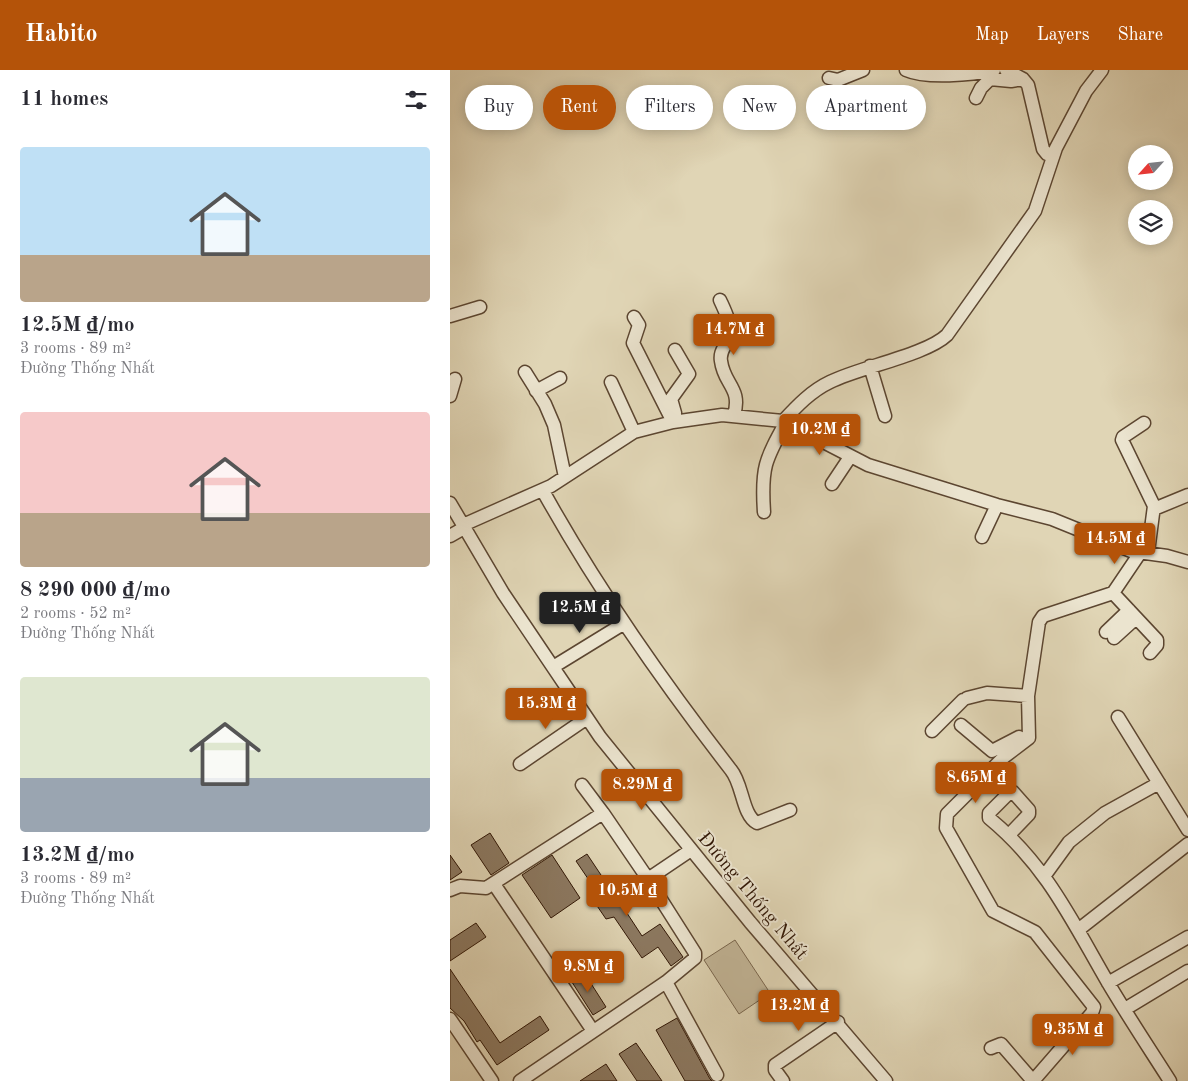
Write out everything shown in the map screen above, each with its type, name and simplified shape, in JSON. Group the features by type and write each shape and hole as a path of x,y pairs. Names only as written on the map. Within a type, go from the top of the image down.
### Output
{"street":[{"path":"829,78 838,80 863,70"},
{"path":"906,70 912,73 994,70"},
{"path":"1006,70 1023,79 1028,85 1043,149 1047,154 1053,156"},
{"path":"764,512 762,484 766,460 785,421 817,388 870,366 932,346 947,335 1035,211 1053,156 1086,91 1102,70"},
{"path":"976,98 980,88 990,79 1012,81 1023,79"},
{"path":"720,300 730,323 729,338 720,355 723,372 736,397 734,416"},
{"path":"450,316 480,307"},
{"path":"634,317 638,325 633,343 676,422"},
{"path":"675,350 689,374 671,399 676,422"},
{"path":"870,366 885,416"},
{"path":"525,372 554,425 565,478"},
{"path":"536,391 560,378"},
{"path":"450,396 455,379"},
{"path":"611,382 634,432"},
{"path":"450,536 463,526 543,491 634,432 713,415 785,421 868,465 997,505 1052,519 1144,553 1188,562"},
{"path":"992,1048 1001,1044 1033,1081 1092,1013 1094,1007 1035,932 1000,916 988,904 946,828 945,821 947,814 1004,756 1027,742 1030,731 1028,696 1040,622 1043,616 1113,593 1144,553 1154,508 1152,499 1122,440 1123,437 1144,423"},
{"path":"832,484 850,456"},
{"path":"543,491 623,624 676,700 734,773 748,816 757,823 790,810"},
{"path":"1154,508 1188,495"},
{"name":"Đường Thống Nhất","path":"450,503 503,593 587,718 691,850 886,1081"},
{"path":"982,537 997,505"},
{"path":"1113,593 1158,640 1157,645 1150,653"},
{"path":"1110,635 1133,614"},
{"path":"553,667 623,624"},
{"path":"932,731 965,699 977,694 1028,696"},
{"path":"1118,717 1188,830"},
{"path":"520,764 587,718"},
{"path":"961,725 992,751 1030,731"},
{"path":"1045,875 1070,842 1105,813 1159,783"},
{"path":"520,1081 666,982 695,958 695,953 648,879 582,785"},
{"path":"450,890 460,886 486,888 494,884 602,813"},
{"path":"1010,835 1045,875 1108,983 1170,1081"},
{"path":"1078,930 1188,844"},
{"path":"629,891 691,850"},
{"path":"494,884 593,1031"},
{"path":"1108,983 1188,938"},
{"path":"1125,1009 1188,970"},
{"path":"666,982 717,1075"},
{"path":"450,1019 492,1081"},
{"path":"783,1081 775,1070 775,1065 838,1022"}],"shaded area":[{"path":"735,940 770,993 739,1014 704,960"}],"building":[{"path":"490,833 509,863 491,875 471,845"},
{"path":"587,854 609,887 622,900 623,907 642,936 660,924 683,957 671,966 658,947 642,958 614,917 606,919 591,897 597,892 576,861"},
{"path":"450,855 462,872 450,880"},
{"path":"552,855 580,898 551,918 522,875"},
{"path":"476,923 486,937 450,961 450,940"},
{"path":"450,969 500,1043 540,1016 549,1030 497,1065 480,1040 477,1042 464,1021 450,1008"},
{"path":"583,971 606,1007 593,1015 570,979"},
{"path":"677,1018 712,1081 685,1081 656,1030"},
{"path":"636,1043 662,1081 637,1081 619,1054"},
{"path":"606,1064 617,1081 580,1081"}]}
